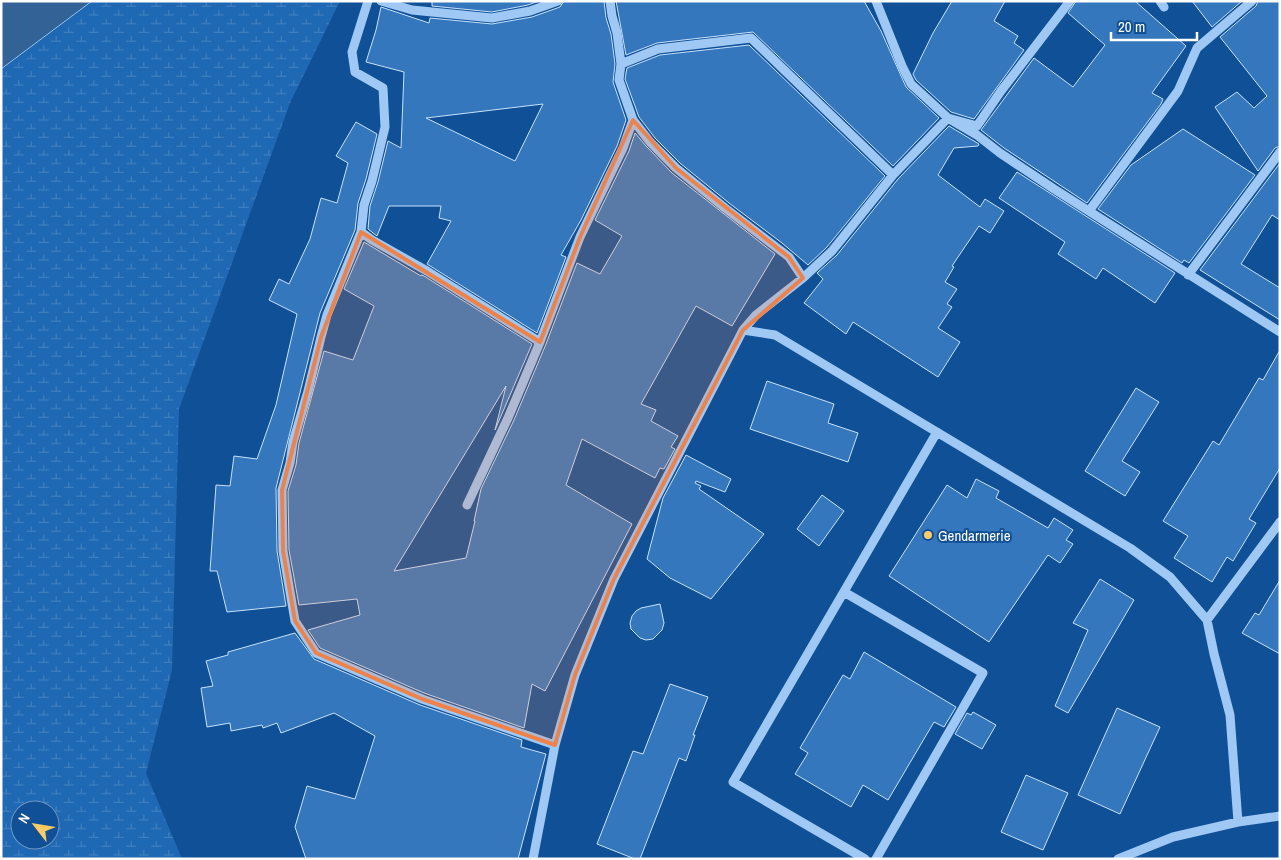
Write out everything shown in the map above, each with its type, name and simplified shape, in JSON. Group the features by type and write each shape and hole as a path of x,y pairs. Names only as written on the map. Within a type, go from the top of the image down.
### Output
{"street":[{"path":"368,1 352,52 354,72 383,88 385,128 364,205 360,232 323,329 282,490 283,551 295,621 316,653 422,699 555,745"},
{"path":"381,1 412,10 492,18 530,11 558,1"},
{"path":"610,1 617,32 621,64 620,80 633,120 650,142 676,168 789,256 803,278"},
{"path":"876,1 911,84 948,118 977,135 1000,154 1280,332"},
{"path":"948,118 977,126 1001,91 1070,1"},
{"path":"1089,211 1178,91 1197,48 1252,1"},
{"path":"621,64 658,49 750,38 893,175"},
{"path":"533,859 555,745 575,674 614,579 743,330 756,315 803,278 832,251 893,175 948,118"},
{"path":"467,505 508,418 540,342 580,236 623,148 633,120"},
{"path":"1188,275 1280,152"},
{"path":"360,232 540,342"},
{"path":"743,330 775,335 1130,548 1170,577 1207,620 1230,715 1238,822"},
{"path":"866,859 733,782 936,432"},
{"path":"1207,620 1280,522"},
{"path":"844,592 983,673 876,859"},
{"path":"1118,859 1132,856 1173,837 1238,822 1280,816"}],"highlighted area":[{"path":"633,120 676,168 789,257 803,278 743,330 614,579 575,675 555,745 422,699 316,653 295,621 283,551 282,490 321,337 361,232 540,342 580,237"}],"green space":[{"path":"92,1 340,1 290,103 179,409 172,670 146,773 182,859 1,859 1,69"}],"shaded area":[{"path":"1,1 92,1 1,69"}],"building":[{"path":"432,1 539,1 492,12 432,6"},
{"path":"564,1 604,1 615,64 613,82 626,120 617,146 581,220 561,255 566,257 537,333 427,264 451,221 439,218 441,206 389,206 377,236 368,229 370,206 388,141 401,148 404,72 366,62 381,7 429,23 430,18 492,24 532,17 560,7","holes":["543,104 515,161 426,118"]},
{"path":"616,1 864,1 881,31 906,87 939,118 893,166 753,32 657,43 626,55"},
{"path":"952,1 1005,1 994,21 1018,36 1014,43 1024,50 974,119 951,112 916,80 913,74 933,33"},
{"path":"1076,1 1135,1 1186,46 1152,93 1163,99 1161,104 1087,203 1004,148 981,130 1034,58 1073,87 1105,45 1068,13"},
{"path":"1192,1 1242,1 1212,27"},
{"path":"1258,1 1280,1 1280,146 1275,148 1258,171 1215,107 1237,92 1254,108 1267,96 1220,37 1256,6"},
{"path":"749,45 885,176 827,247 808,265 680,163 655,138 639,117 625,79 627,68 660,55"},
{"path":"356,122 377,134 358,203 355,230 320,313 276,488 277,551 286,606 227,612 217,571 210,571 216,485 230,486 234,456 257,459 276,405 297,314 269,300 279,279 289,284 310,239 321,198 337,203 348,163 336,156"},
{"path":"949,126 979,144 978,146 954,148 938,175 980,207 985,199 1004,211 990,233 979,226 952,266 954,267 945,282 957,289 947,304 952,307 938,328 960,342 938,377 853,322 846,334 804,303 823,279 817,273 837,255 898,179"},
{"path":"1183,129 1255,175 1189,263 1184,260 1182,263 1098,209 1131,165"},
{"path":"635,133 672,173 775,254 732,326 696,306 641,404 656,410 651,421 678,436 671,447 675,449 664,469 660,468 655,478 582,439 566,485 632,524 545,691 532,684 524,728 424,693 320,648 308,630 360,615 357,599 299,605 289,550 288,491 324,351 353,360 374,306 344,289 364,242 424,276 532,344 495,430 506,386 394,571 466,558 481,489 514,420 577,263 600,274 622,236 595,220 629,151"},
{"path":"1280,163 1280,220 1272,215 1241,264 1280,288 1280,320 1200,270"},
{"path":"1017,172 1175,273 1155,303 1103,268 1096,279 1058,254 1065,242 999,198"},
{"path":"1280,350 1280,468 1249,519 1256,523 1233,561 1227,557 1212,582 1174,558 1188,536 1163,521 1213,441 1219,445 1259,378 1263,380"},
{"path":"767,381 834,404 828,423 858,433 848,462 750,429"},
{"path":"1136,388 1159,402 1122,461 1140,472 1125,496 1085,471"},
{"path":"686,455 731,479 725,492 696,481 695,483 701,486 699,489 764,534 711,599 670,578 647,559 663,498"},
{"path":"976,479 999,491 996,498 1048,528 1054,518 1073,530 1066,540 1073,544 1060,563 1048,555 989,642 889,576 947,485 967,498"},
{"path":"822,495 844,511 819,546 797,529"},
{"path":"1100,579 1134,600 1068,713 1055,706 1088,630 1073,623"},
{"path":"1280,580 1280,654 1242,633 1255,613 1259,615"},
{"path":"660,604 664,623 662,630 653,639 646,640 640,638 631,629 632,616 641,608"},
{"path":"295,633 314,659 420,705 522,740 521,747 546,754 518,859 306,859 295,827 307,786 355,799 375,736 334,713 281,733 277,723 263,728 262,725 231,731 230,723 207,727 201,688 213,686 206,661 228,655 228,652"},
{"path":"864,652 956,707 944,727 934,722 888,800 863,785 851,807 795,774 808,753 800,748 843,675 850,679"},
{"path":"670,684 708,697 693,735 695,735 686,761 679,758 640,859 635,859 597,844 633,751 643,754"},
{"path":"1117,708 1160,727 1120,814 1078,795"},
{"path":"973,712 996,725 982,749 955,734 967,713 971,715"},
{"path":"1026,775 1068,793 1043,850 1001,832"}],"place":[{"name":"Gendarmerie","path":"928,535"}]}
